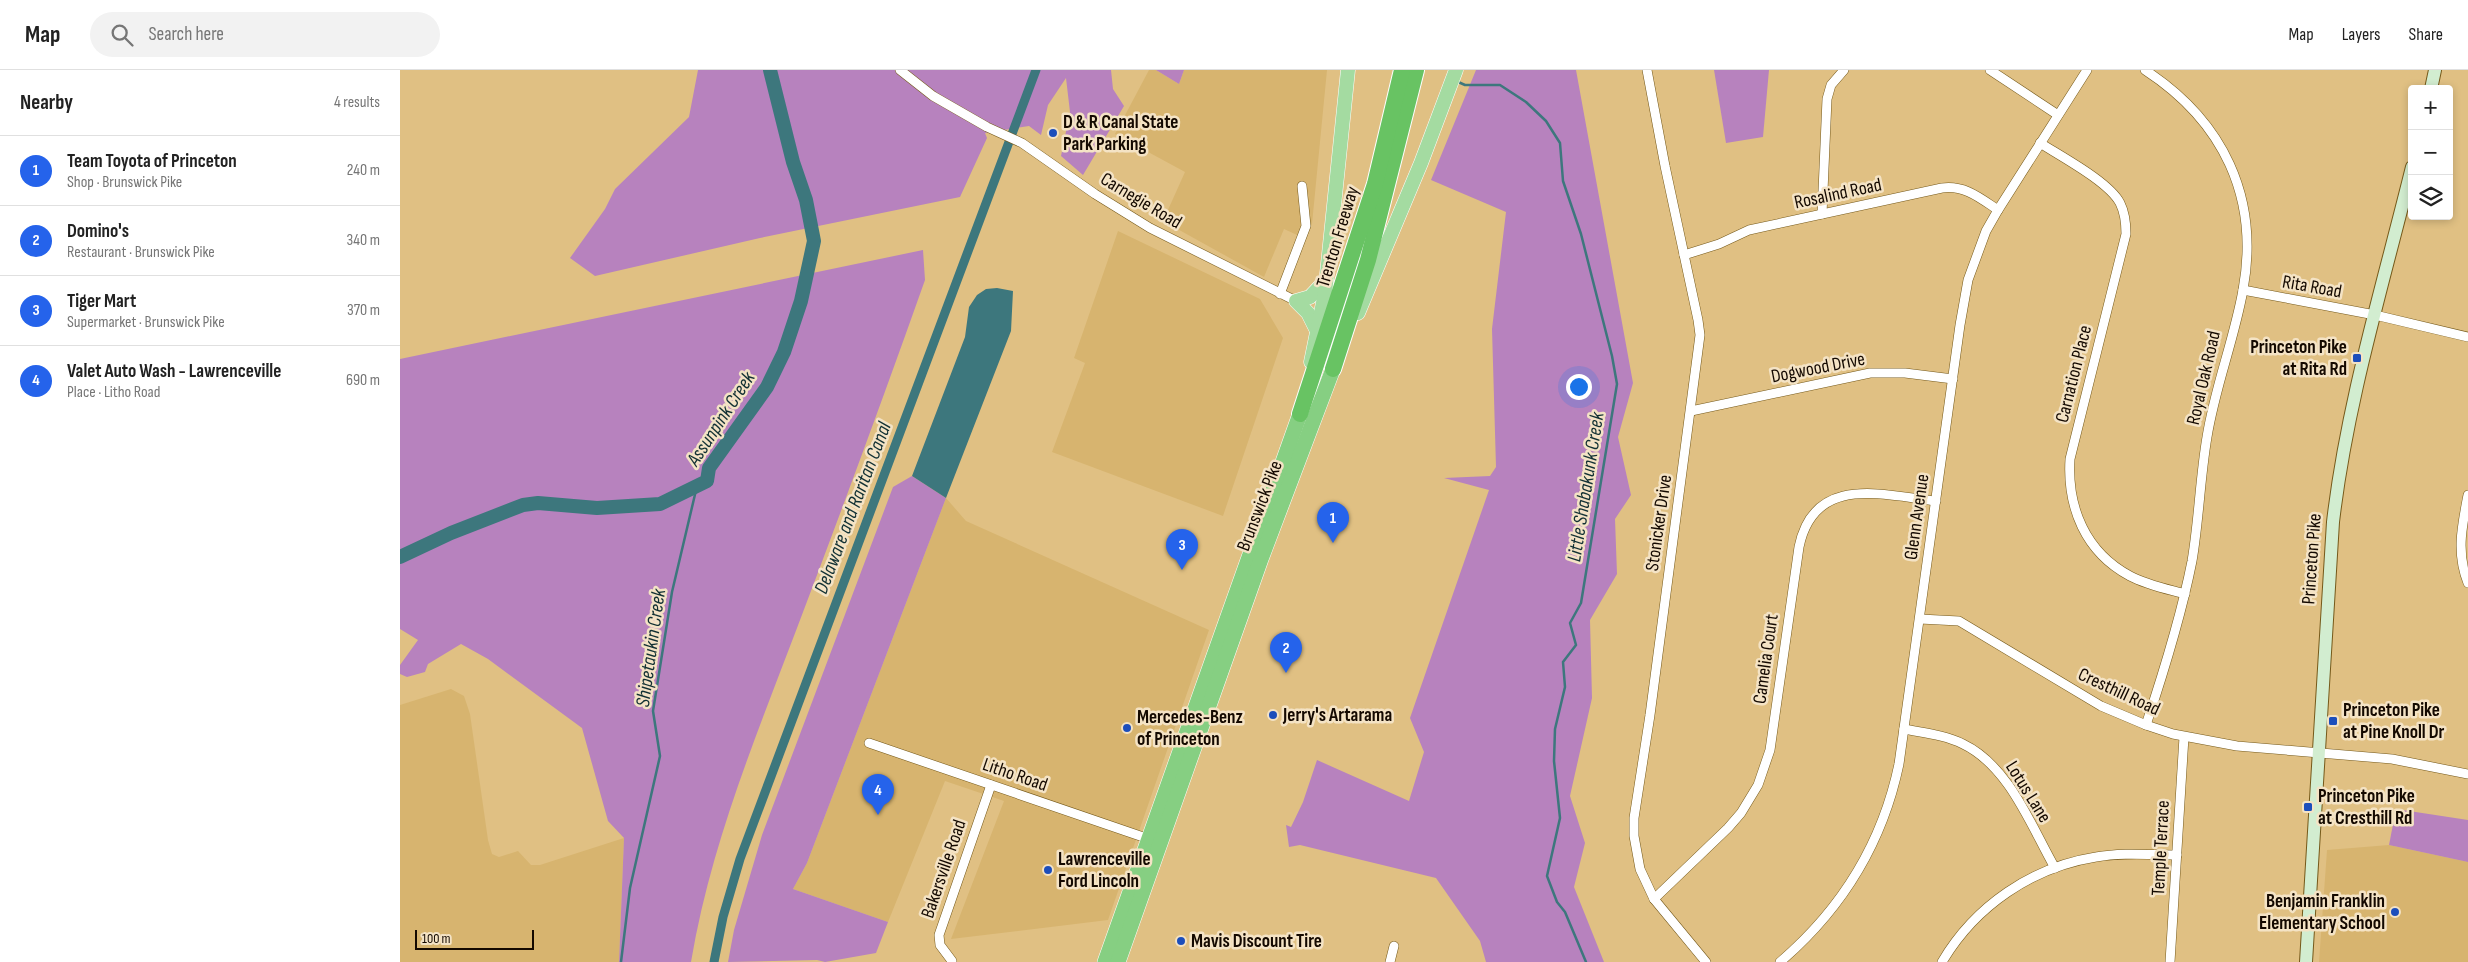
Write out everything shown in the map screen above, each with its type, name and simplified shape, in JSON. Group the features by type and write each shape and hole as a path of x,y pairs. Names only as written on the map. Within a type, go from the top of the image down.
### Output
{"highway":[{"name":"Trenton Freeway","path":"1300,414 1376,184 1402,70"},
{"name":"Trenton Freeway","path":"1333,369 1370,252 1416,70"},
{"name":"Brunswick Pike","path":"1118,962 1261,559 1333,369"},
{"name":"Brunswick Pike","path":"1105,962 1300,414"}],"main road":[{"name":"Brunswick Pike","path":"1300,414 1326,280 1348,70"},
{"path":"2432,85 2435,70"},
{"name":"Brunswick Pike","path":"1333,369 1412,185 1456,72"},
{"name":"Princeton Pike","path":"2306,962 2333,522 2338,479 2350,417 2410,175"},
{"path":"1317,331 1308,314 1296,301 1310,297 1326,280"}],"street":[{"name":"Carnegie Road","path":"900,70 933,96 986,127 1022,143 1126,214 1296,301"},
{"name":"Stonicker Drive","path":"1647,70 1664,166 1700,335 1650,715 1634,818 1636,853 1646,885 1654,899 1706,962"},
{"path":"1822,214 1828,94 1836,77 1844,70"},
{"path":"1990,70 2058,115"},
{"name":"Glenn Avenue","path":"1780,962 1824,920 1842,898 1866,860 1886,813 1895,786 1904,729 1952,379 1968,280 1977,254 1998,210 2088,70"},
{"name":"Royal Oak Road","path":"2145,70 2176,92 2203,119 2215,136 2233,170 2244,211 2247,231 2243,290 2212,405 2186,594 2171,649 2146,725"},
{"name":"Carnation Place","path":"2040,143 2108,188 2121,204 2126,223 2126,234 2070,459 2069,479 2075,510 2087,537 2119,569 2143,582 2186,594"},
{"path":"1280,294 1306,226 1302,186"},
{"name":"Rosalind Road","path":"1684,255 1719,244 1749,230 1950,187 1968,191 1998,210"},
{"name":"Rita Road","path":"2243,290 2375,315 2468,337"},
{"name":"Dogwood Drive","path":"1691,411 1870,373 1905,373 1952,379"},
{"name":"Camelia Court","path":"1654,899 1728,828 1741,813 1758,785 1770,750 1799,546 1806,524 1812,515 1830,500 1850,493 1860,492 1936,501"},
{"path":"2468,495 2460,547 2461,560 2468,583"},
{"name":"Cresthill Road","path":"1920,619 1959,620 2083,696 2146,725 2184,736 2237,746 2392,759 2468,774"},
{"name":"Lotus Lane","path":"1904,729 1948,738 1975,750 1987,759 2006,781 2054,868"},
{"name":"Temple Terrace","path":"2170,962 2184,736"},
{"name":"Litho Road","path":"869,743 1149,839"},
{"name":"Bakersville Road","path":"952,961 940,945 939,935 991,785"},
{"path":"1942,962 1968,926 1999,898 2018,885 2054,868 2074,861 2112,855 2177,856"},
{"path":"1390,962 1394,946"}],"shaded area":[{"path":"698,70 1111,70 1113,89 1124,106 1083,175 1061,156 1070,112 1066,78 1048,105 1041,135 1029,126 985,133 987,138 960,197 760,238 595,276 570,258 605,209 615,189 689,117"},
{"path":"1149,70 1156,70 1179,84 1184,70 1327,70 1312,224 1306,239 1284,229 1264,277 1163,221 1185,172 1115,134"},
{"path":"1156,70 1184,70 1179,84"},
{"path":"1476,70 1576,70 1633,383 1618,437 1631,495 1615,519 1617,574 1590,620 1592,698 1570,796 1585,843 1574,887 1604,962 1486,962 1480,941 1436,878 1300,845 1289,847 1286,825 1291,827 1303,802 1317,760 1409,801 1424,752 1410,718 1489,490 1444,478 1490,476 1496,467 1492,329 1506,212 1431,180"},
{"path":"1714,70 1769,70 1763,137 1726,143"},
{"path":"1118,231 1260,299 1283,338 1223,516 1052,452 1085,363 1074,358"},
{"path":"923,250 925,280 736,792 710,876 691,962 619,962 624,838 608,821 582,728 488,659 461,644 428,664 425,672 407,677 400,674 400,665 418,640 400,629 400,359"},
{"path":"912,476 946,498 807,863 793,889 888,922 876,953 825,962 817,960 728,962 734,930 762,835 893,487"},
{"path":"946,498 966,521 1209,630 1108,920 951,939 1004,801 945,781 888,922 793,889 807,863"},
{"path":"451,689 464,696 470,714 488,840 492,854 499,857 518,851 531,865 540,865 624,838 619,962 400,962 400,705"},
{"path":"2396,809 2468,820 2468,862 2389,845"},
{"name":"Benjamin Franklin Elementary School","path":"2389,845 2468,862 2468,962 2319,962 2327,850"}],"water":[{"path":"997,288 1013,291 1011,331 946,498 912,476 965,337 969,307 977,295 986,289"}],"waterway":[{"name":"Assunpink Creek","path":"400,557 451,533 523,505 538,503 597,508 660,504 707,481 709,468 767,387 784,352 801,301 814,241 806,200 793,162 770,70"},
{"name":"Delaware and Raritan Canal","path":"714,962 723,917 740,859 1036,70"},
{"name":"Little Shabakunk Creek","path":"1456,81 1465,85 1500,85 1526,102 1546,121 1560,143 1563,181 1581,234 1612,356 1617,384 1581,603 1570,623 1576,645 1563,662 1565,687 1555,729 1554,761 1560,818 1547,876 1557,902 1565,912 1586,962"},
{"name":"Shipetaukin Creek","path":"621,962 630,888 660,756 653,711 672,592 697,486"}],"place":[{"name":"D & R Canal State Park Parking","path":"1053,133"},
{"name":"Princeton Pike at Rita Rd","path":"2357,358"},
{"name":"Team Toyota of Princeton","path":"1333,543"},
{"name":"Tiger Mart","path":"1182,570"},
{"name":"Domino's","path":"1286,673"},
{"name":"Jerry's Artarama","path":"1273,715"},
{"name":"Princeton Pike at Pine Knoll Dr","path":"2333,721"},
{"name":"Mercedes-Benz of Princeton","path":"1127,728"},
{"name":"Princeton Pike at Cresthill Rd","path":"2308,807"},
{"name":"Valet Auto Wash - Lawrenceville","path":"878,815"},
{"name":"Lawrenceville Ford Lincoln","path":"1048,870"},
{"name":"Benjamin Franklin Elementary School","path":"2395,912"},
{"name":"Mavis Discount Tire","path":"1181,941"}]}
